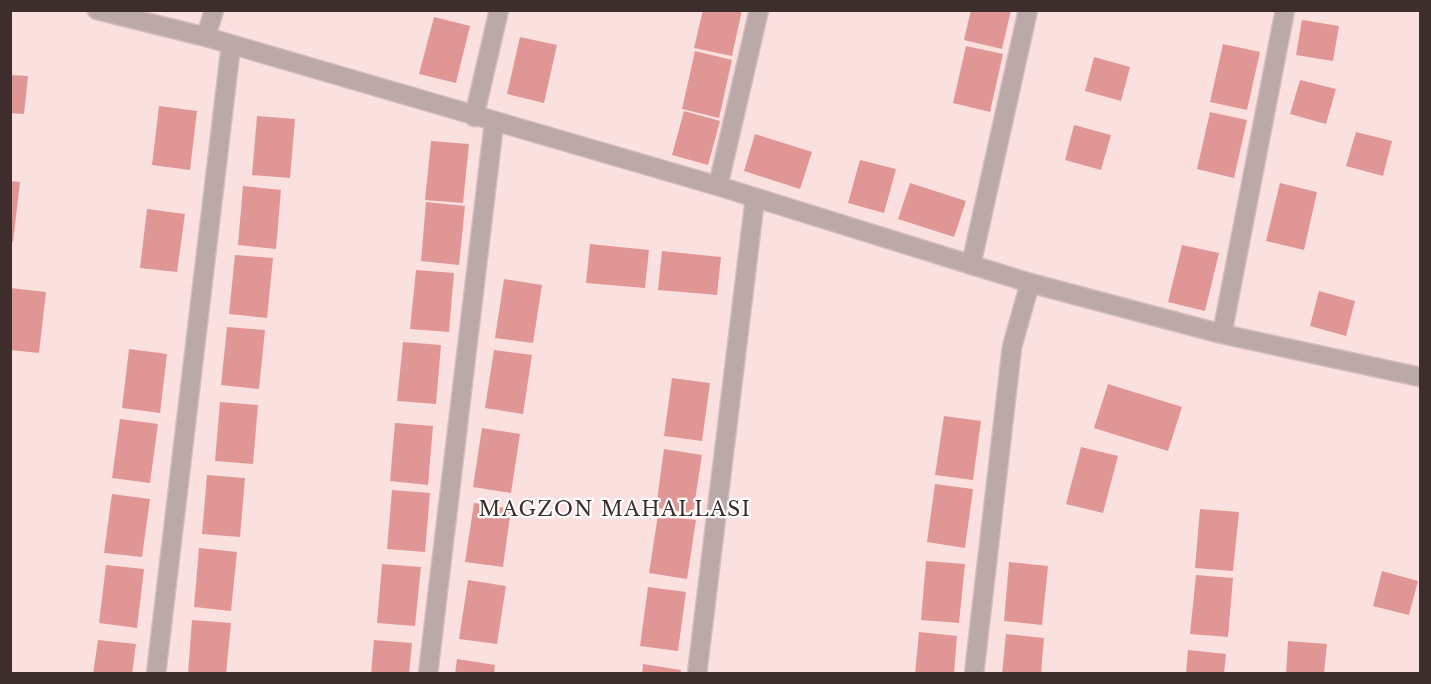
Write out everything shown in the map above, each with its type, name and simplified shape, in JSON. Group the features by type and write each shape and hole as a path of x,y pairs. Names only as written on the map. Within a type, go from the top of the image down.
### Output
{"street":[{"path":"97,10 206,37 494,123 718,186 1030,283 1222,334 1420,377"},
{"path":"206,37 214,10"},
{"path":"474,117 499,10"},
{"path":"718,186 759,10"},
{"path":"971,265 1028,10"},
{"path":"1222,334 1285,10"},
{"path":"156,674 231,45"},
{"path":"428,674 494,123"},
{"path":"697,674 755,198"},
{"path":"974,674 1012,347 1030,283"}],"building":[{"path":"703,10 742,10 732,56 694,48"},
{"path":"971,10 1011,10 1002,49 964,40"},
{"path":"434,17 470,26 456,83 419,74"},
{"path":"1302,20 1339,26 1333,61 1296,55"},
{"path":"520,37 557,45 544,103 507,94"},
{"path":"1223,44 1260,52 1247,110 1210,102"},
{"path":"966,46 1003,54 990,112 953,103"},
{"path":"695,51 732,60 719,118 682,109"},
{"path":"1094,57 1130,67 1121,101 1085,91"},
{"path":"10,75 28,76 24,114 10,113"},
{"path":"1300,80 1336,89 1326,124 1290,114"},
{"path":"159,106 197,111 190,170 152,165"},
{"path":"684,111 720,121 708,165 672,155"},
{"path":"1210,112 1247,120 1234,178 1197,169"},
{"path":"257,116 295,119 290,178 252,175"},
{"path":"1074,125 1111,135 1101,170 1065,160"},
{"path":"1356,132 1392,141 1383,176 1346,166"},
{"path":"755,134 812,152 800,189 744,171"},
{"path":"431,141 469,144 463,203 425,200"},
{"path":"860,160 896,169 884,213 848,203"},
{"path":"10,181 20,182 13,242 10,242"},
{"path":"910,183 966,201 954,237 898,219"},
{"path":"1280,183 1317,192 1304,250 1266,241"},
{"path":"243,186 281,190 276,249 238,245"},
{"path":"426,202 465,206 459,265 421,261"},
{"path":"147,209 185,214 177,272 140,268"},
{"path":"590,244 649,250 645,288 586,283"},
{"path":"1182,245 1219,253 1205,311 1168,302"},
{"path":"662,251 721,257 717,295 658,290"},
{"path":"235,255 273,258 267,318 229,314"},
{"path":"416,270 454,273 449,332 410,329"},
{"path":"504,279 542,285 533,343 495,338"},
{"path":"10,288 46,292 39,353 10,350"},
{"path":"1319,291 1355,301 1346,336 1310,326"},
{"path":"227,327 265,330 259,389 221,385"},
{"path":"403,342 441,345 436,404 397,401"},
{"path":"129,349 167,354 160,413 122,408"},
{"path":"494,350 532,355 523,414 485,408"},
{"path":"672,378 710,383 702,441 664,436"},
{"path":"1108,384 1182,407 1168,451 1094,428"},
{"path":"220,402 258,405 253,464 215,461"},
{"path":"944,416 981,421 973,480 935,475"},
{"path":"120,419 158,424 150,483 112,478"},
{"path":"395,423 433,426 428,485 390,481"},
{"path":"482,428 520,434 511,493 473,487"},
{"path":"1081,447 1118,456 1103,513 1066,504"},
{"path":"664,449 702,455 693,513 656,508"},
{"path":"207,475 245,478 240,537 202,534"},
{"path":"935,484 973,489 965,548 927,542"},
{"path":"392,490 430,493 425,552 387,549"},
{"path":"112,494 150,499 142,557 104,553"},
{"path":"474,503 511,509 503,567 465,562"},
{"path":"1200,509 1239,512 1233,571 1195,568"},
{"path":"658,515 696,520 687,579 649,573"},
{"path":"199,548 237,552 231,611 194,607"},
{"path":"926,561 965,564 959,623 921,620"},
{"path":"1009,562 1048,566 1042,625 1004,621"},
{"path":"382,564 421,567 415,626 377,623"},
{"path":"106,565 144,569 137,628 99,623"},
{"path":"1382,571 1418,581 1409,615 1373,606"},
{"path":"1196,575 1233,578 1228,637 1190,634"},
{"path":"468,580 506,586 497,644 459,639"},
{"path":"648,587 686,592 678,651 640,646"},
{"path":"192,620 231,623 226,674 188,674"},
{"path":"919,632 957,636 954,674 915,674"},
{"path":"1006,634 1044,638 1041,674 1002,674"},
{"path":"98,640 136,644 132,674 93,674"},
{"path":"374,640 412,643 409,674 371,674"},
{"path":"1288,641 1327,644 1324,674 1286,674"},
{"path":"1188,650 1226,654 1224,674 1186,674"},
{"path":"457,659 495,665 494,674 455,674"},
{"path":"643,664 681,670 680,674 642,674"}],"district":[{"name":"MAGZON MAHALLASI","path":"615,510"}]}
